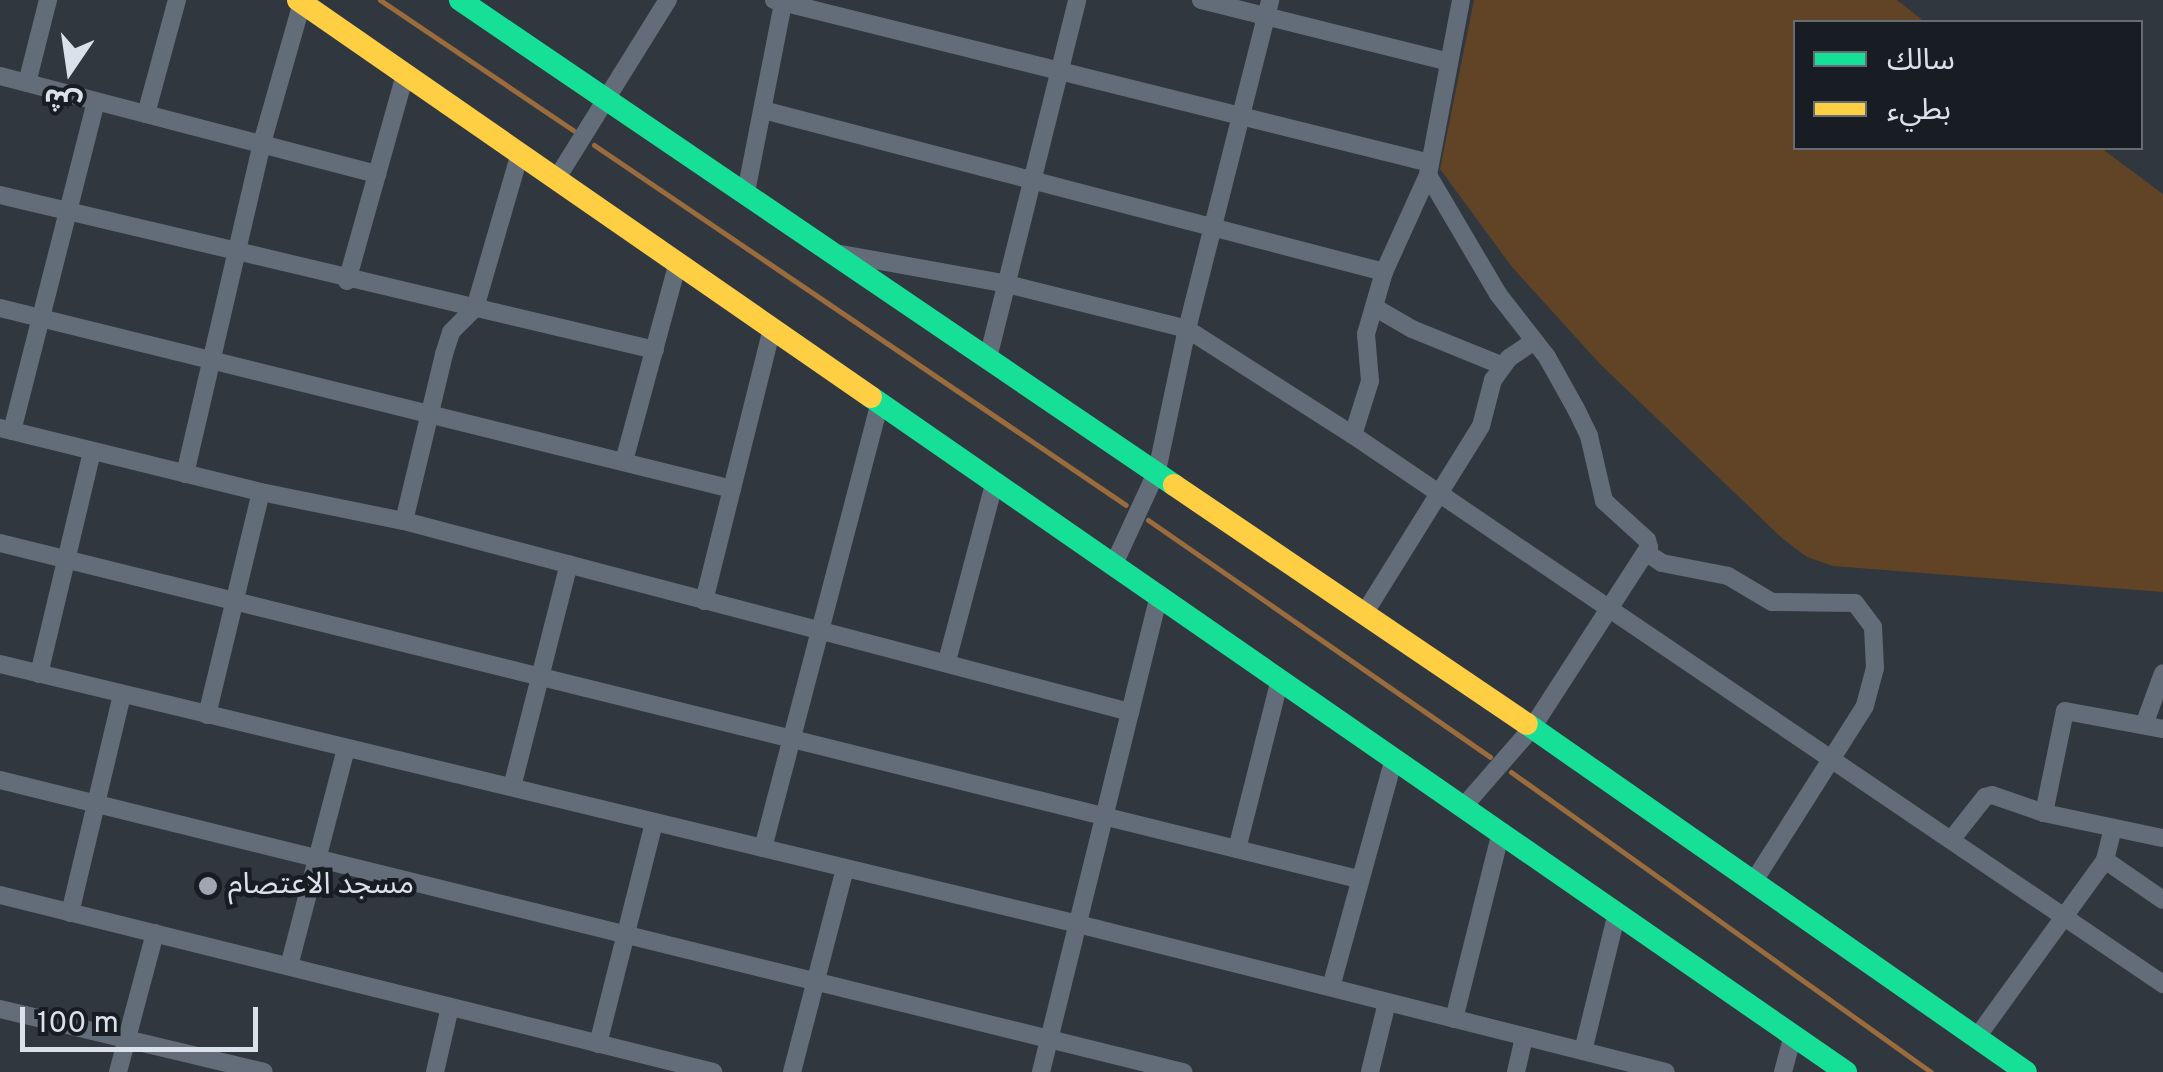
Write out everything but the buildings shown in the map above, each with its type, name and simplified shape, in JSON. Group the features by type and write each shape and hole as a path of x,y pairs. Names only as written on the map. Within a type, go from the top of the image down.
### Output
{"street":[{"path":"27,83 48,0"},
{"path":"146,114 177,0"},
{"path":"460,0 1756,879 2026,1072"},
{"path":"556,178 668,0"},
{"path":"988,358 1077,0"},
{"path":"1201,0 1268,8 1446,60"},
{"path":"1353,435 1370,381 1366,334 1384,272 1430,169 1446,60 1461,0"},
{"path":"185,474 262,144 300,1 1846,1072"},
{"path":"746,192 763,110 778,2 1430,169 1498,294 1534,341 1589,436 1604,500 1647,540 1647,553 1532,728 1464,806"},
{"path":"1114,564 1157,471 1187,329 1268,8"},
{"path":"347,280 405,74"},
{"path":"0,76 378,174"},
{"path":"96,102 42,318 6,430 260,492 404,521 946,660 1130,712"},
{"path":"763,110 1384,272"},
{"path":"404,521 451,332 476,308 520,152"},
{"path":"0,195 654,350"},
{"path":"830,252 1007,284 1187,329 1353,435 2163,984"},
{"path":"624,461 678,262"},
{"path":"1374,307 1412,329 1502,366"},
{"path":"0,308 732,489"},
{"path":"704,601 772,328"},
{"path":"1364,614 1481,426 1488,390 1502,366 1534,341"},
{"path":"763,848 824,630 880,402"},
{"path":"40,674 92,451"},
{"path":"946,660 995,482"},
{"path":"207,715 260,492"},
{"path":"0,542 540,674 793,742 1358,879"},
{"path":"1647,553 1662,563 1728,576 1772,602 1833,602 1862,608 1873,627 1876,668 1865,706 1756,879"},
{"path":"512,787 569,564"},
{"path":"1041,1072 1159,595"},
{"path":"0,664 1078,924 1666,1072"},
{"path":"2044,814 2065,710 2154,727 2163,672"},
{"path":"1238,849 1280,679"},
{"path":"70,913 122,695"},
{"path":"289,966 346,748"},
{"path":"1332,987 1358,879 1394,758"},
{"path":"0,780 1183,1072"},
{"path":"1950,840 1985,797 1992,795 2044,814 2163,838"},
{"path":"598,1044 654,822"},
{"path":"1977,1037 2105,860 2113,828"},
{"path":"1454,1019 1501,832"},
{"path":"2105,860 2163,900"},
{"path":"792,1072 846,869"},
{"path":"0,895 709,1072"},
{"path":"1583,1051 1617,913"},
{"path":"118,1072 155,933"},
{"path":"1370,1072 1387,1002"},
{"path":"435,1072 450,1006"},
{"path":"0,1010 264,1072"},
{"path":"1782,1072 1793,1034"},
{"path":"1516,1072 1524,1037"}],"shaded area":[{"path":"1474,0 1897,0 1922,20 1793,20 1793,150 2104,150 2163,194 2163,592 1833,566 1807,557 1783,539 1600,364 1512,267 1440,169"}],"waterway":[{"path":"380,0 573,130"},
{"path":"594,145 1126,505"},
{"path":"1148,520 1490,757"},
{"path":"1511,772 1931,1072"}],"traffic: fast":[{"path":"460,0 1174,485"},
{"path":"871,397 1846,1072"},
{"path":"1527,724 2026,1072"}],"traffic: slow":[{"path":"298,0 871,397"},
{"path":"1174,485 1527,724"}],"place":[{"name":"مسجد الاعتصام","path":"208,886"}]}
